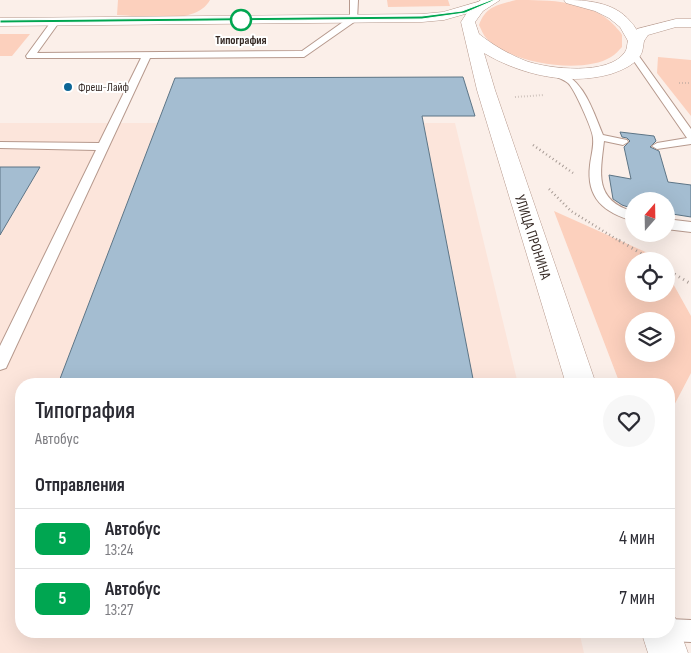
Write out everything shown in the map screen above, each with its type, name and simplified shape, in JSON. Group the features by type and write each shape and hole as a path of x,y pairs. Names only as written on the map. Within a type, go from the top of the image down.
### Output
{"main road":[{"path":"571,0 603,6 624,23 635,47"},
{"path":"422,18 449,24 465,18 487,3"},
{"path":"0,22 465,18"},
{"path":"465,18 484,48 504,59 529,68 554,72 588,73 618,65 635,47 642,32 676,23 691,23"},
{"name":"УЛИЦА ПРОНИНА","path":"465,18 486,90 579,378"},
{"path":"624,23 654,28"},
{"path":"486,90 495,79 511,72 529,68"},
{"path":"663,638 668,653"}],"lane":[{"path":"56,21 30,56 304,54 354,18 354,0"},
{"path":"635,47 651,82 691,136"},
{"path":"0,363 146,56"},
{"path":"554,72 571,81 580,93 599,136 595,183 605,203 625,215"},
{"path":"599,136 623,142"},
{"path":"658,146 691,141"},
{"path":"0,145 104,147"},
{"path":"675,225 691,227"},
{"path":"675,630 691,631"}],"path":[{"path":"532,144 579,178 595,183"},
{"path":"547,187 571,211 638,252"},
{"path":"675,274 691,284"}],"shaded area":[{"path":"118,0 210,0 203,8 193,13 168,18 154,18 117,15"},
{"path":"387,0 448,0 450,6 388,7"},
{"path":"516,0 555,1 582,6 594,11 605,17 621,33 622,47 611,57 582,65 546,64 512,54 497,47 487,39 479,25 485,14 493,7"},
{"path":"0,34 30,34 12,56 0,56"},
{"path":"658,57 691,60 691,116 657,73"},
{"path":"0,123 455,123 517,378 15,378 15,638 581,638 584,653 0,653"},
{"path":"554,211 646,252 625,252 625,302 675,302 675,287 691,316 691,373 675,404 675,378 618,378"}],"building":[{"path":"463,77 475,116 422,116 473,378 60,378 175,78"},
{"path":"620,132 654,136 656,141 650,147 659,151 668,182 691,185 691,217 675,214 675,192 625,192 625,206 613,199 609,175 631,179 624,147 630,141 622,137"},
{"path":"0,167 40,167 0,235"}],"bus line":[{"name":"5","path":"0,21 422,18 463,12 493,0"}],"place":[{"name":"Типография","path":"241,20"},
{"name":"Фреш-Лайф","path":"68,87"}]}
